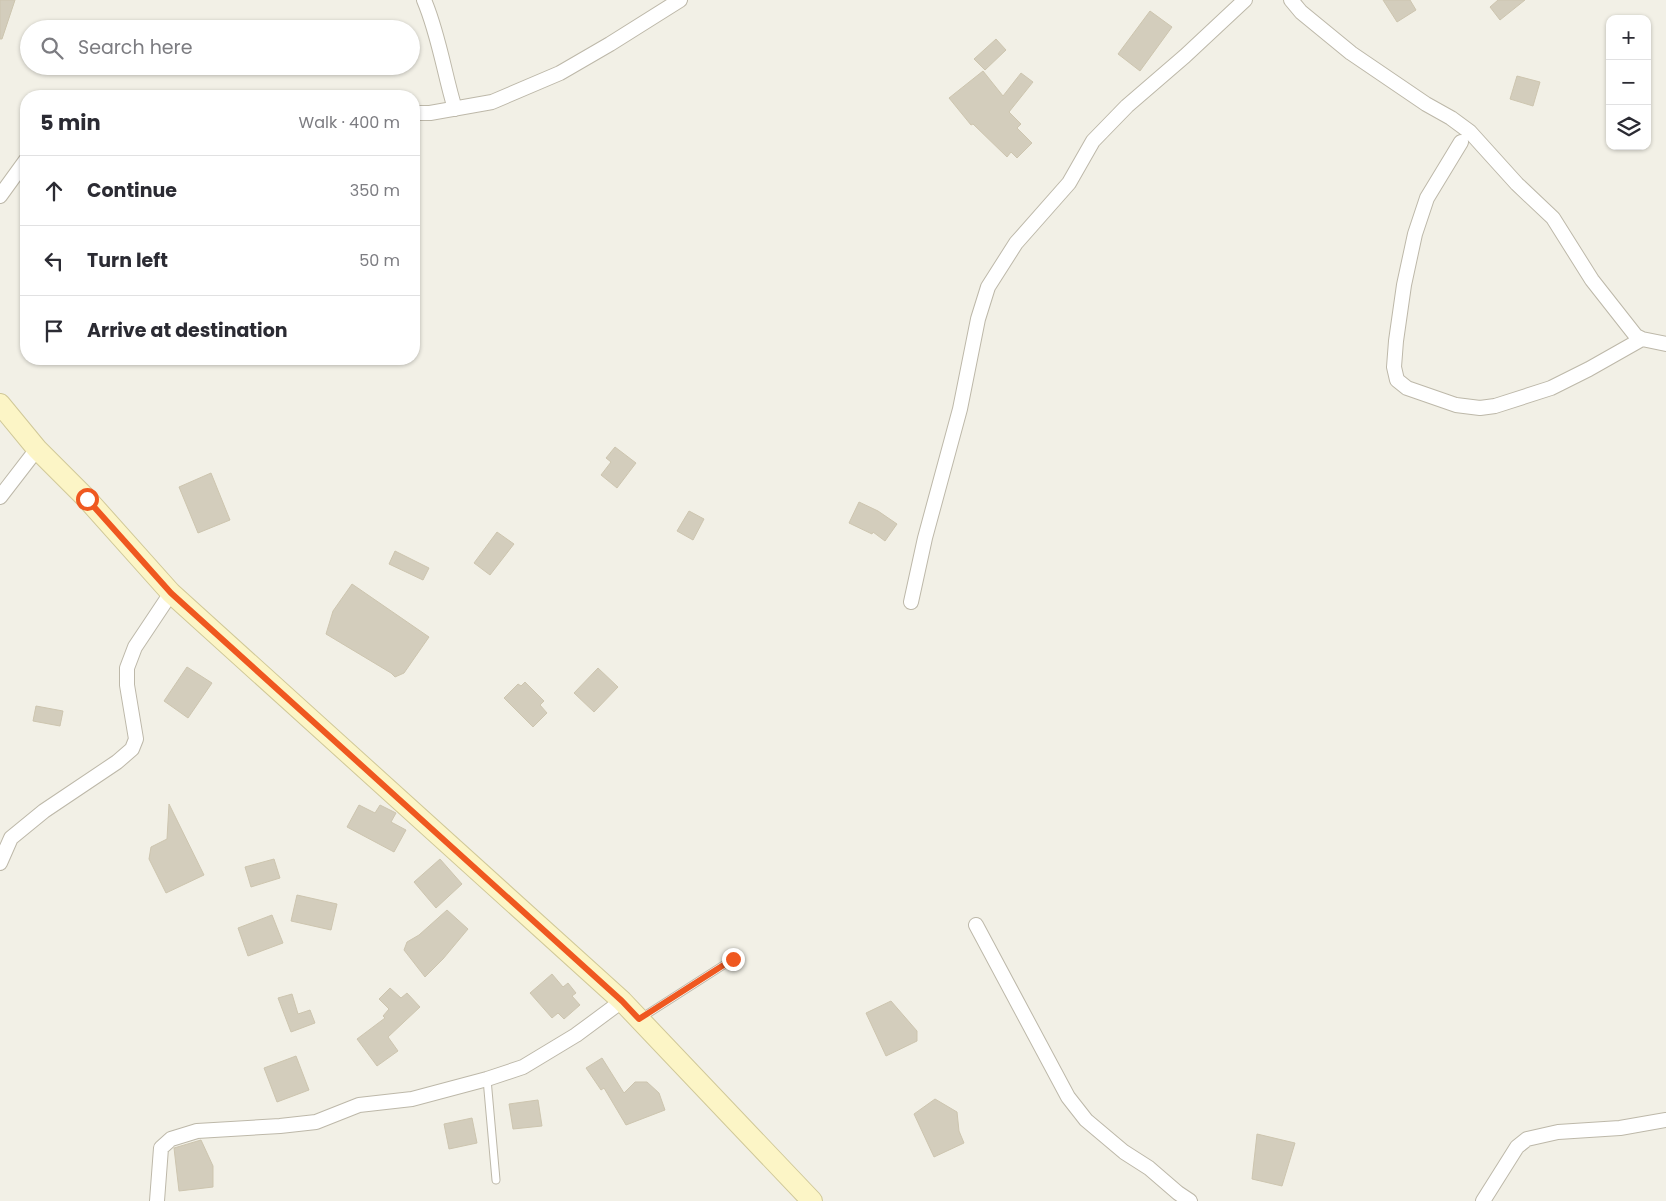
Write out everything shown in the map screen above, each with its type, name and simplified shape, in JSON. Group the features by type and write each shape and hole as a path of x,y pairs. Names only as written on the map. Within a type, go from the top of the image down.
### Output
{"street":[{"path":"424,0 434,23 445,76 455,109"},
{"path":"420,113 430,113 492,102 560,73 680,0"},
{"path":"911,602 960,409 978,319 988,287 1016,243 1069,183 1093,141 1126,106 1185,56 1245,0"},
{"path":"1291,0 1301,12 1351,52 1470,132 1517,184 1553,218 1592,280 1636,336 1666,344"},
{"path":"1461,142 1427,198 1415,234 1404,285 1396,341 1394,367 1397,380 1407,388 1456,405 1480,408 1495,406 1551,388 1642,339"},
{"path":"0,196 20,168"},
{"path":"0,404 37,449 87,499 171,593 622,1001 812,1201"},
{"path":"0,497 37,449"},
{"path":"0,863 11,838 44,811 117,762 132,749 136,738 127,685 127,668 135,647 171,593"},
{"path":"976,925 1068,1097 1086,1120 1124,1152 1149,1168 1190,1201"},
{"path":"157,1201 161,1148 172,1139 197,1131 316,1122 359,1105 412,1099 487,1079 523,1067 576,1035 622,1001"},
{"path":"1483,1201 1517,1147 1527,1139 1558,1132 1620,1128 1666,1120"}],"lane":[{"path":"639,1019 733,959"},
{"path":"487,1079 496,1180"}],"building":[{"path":"0,0 15,0 2,39 0,39"},
{"path":"1383,0 1410,0 1416,10 1397,22"},
{"path":"1498,0 1525,0 1500,20 1490,7"},
{"path":"1150,11 1172,27 1140,71 1118,54"},
{"path":"996,39 1006,50 985,70 974,59"},
{"path":"983,71 1003,96 1021,73 1033,82 1009,112 1021,124 1017,128 1032,143 1017,158 1011,152 1007,157 973,124 971,125 949,98"},
{"path":"1517,76 1540,82 1533,106 1510,99"},
{"path":"615,447 636,463 617,488 601,475 611,462 606,458"},
{"path":"211,473 230,520 198,533 179,487"},
{"path":"859,502 878,511 897,524 885,541 873,532 872,534 849,523"},
{"path":"689,511 704,519 693,540 677,531"},
{"path":"497,532 514,544 490,575 474,563"},
{"path":"395,551 429,568 423,580 389,564"},
{"path":"352,584 429,637 404,673 395,677 326,634 333,611"},
{"path":"187,667 212,683 188,718 164,701"},
{"path":"598,668 618,687 594,712 574,693"},
{"path":"525,682 544,701 540,705 547,713 533,727 504,698 518,684 521,686"},
{"path":"36,706 63,711 60,726 33,721"},
{"path":"169,804 204,875 166,893 149,859 151,847 167,839"},
{"path":"359,805 375,813 380,805 396,813 391,822 406,830 394,852 347,827"},
{"path":"274,859 280,878 251,887 245,867"},
{"path":"440,859 462,884 436,908 414,882"},
{"path":"297,895 337,904 331,930 291,921"},
{"path":"447,910 468,929 425,977 404,950 407,942 419,935"},
{"path":"272,915 283,943 248,956 238,928"},
{"path":"552,974 563,987 568,983 576,993 572,996 580,1005 564,1019 558,1013 552,1018 530,993"},
{"path":"390,988 401,998 407,993 420,1007 388,1037 398,1051 377,1066 357,1039 385,1018 383,1016 389,1009 379,999"},
{"path":"292,994 298,1014 310,1010 315,1023 291,1032 278,998"},
{"path":"891,1001 917,1031 917,1041 886,1056 866,1013"},
{"path":"296,1056 309,1090 277,1102 264,1068"},
{"path":"602,1058 624,1093 635,1082 647,1082 659,1093 665,1110 626,1125 604,1088 601,1090 586,1068"},
{"path":"935,1099 957,1112 959,1131 964,1143 934,1157 914,1114"},
{"path":"538,1100 542,1126 513,1129 509,1104"},
{"path":"472,1118 477,1143 449,1149 444,1124"},
{"path":"1257,1134 1295,1143 1282,1186 1252,1179"},
{"path":"201,1140 213,1166 213,1187 179,1191 174,1148"}],"route":[{"path":"87,499 171,593 622,1001 639,1019 733,959"}]}
